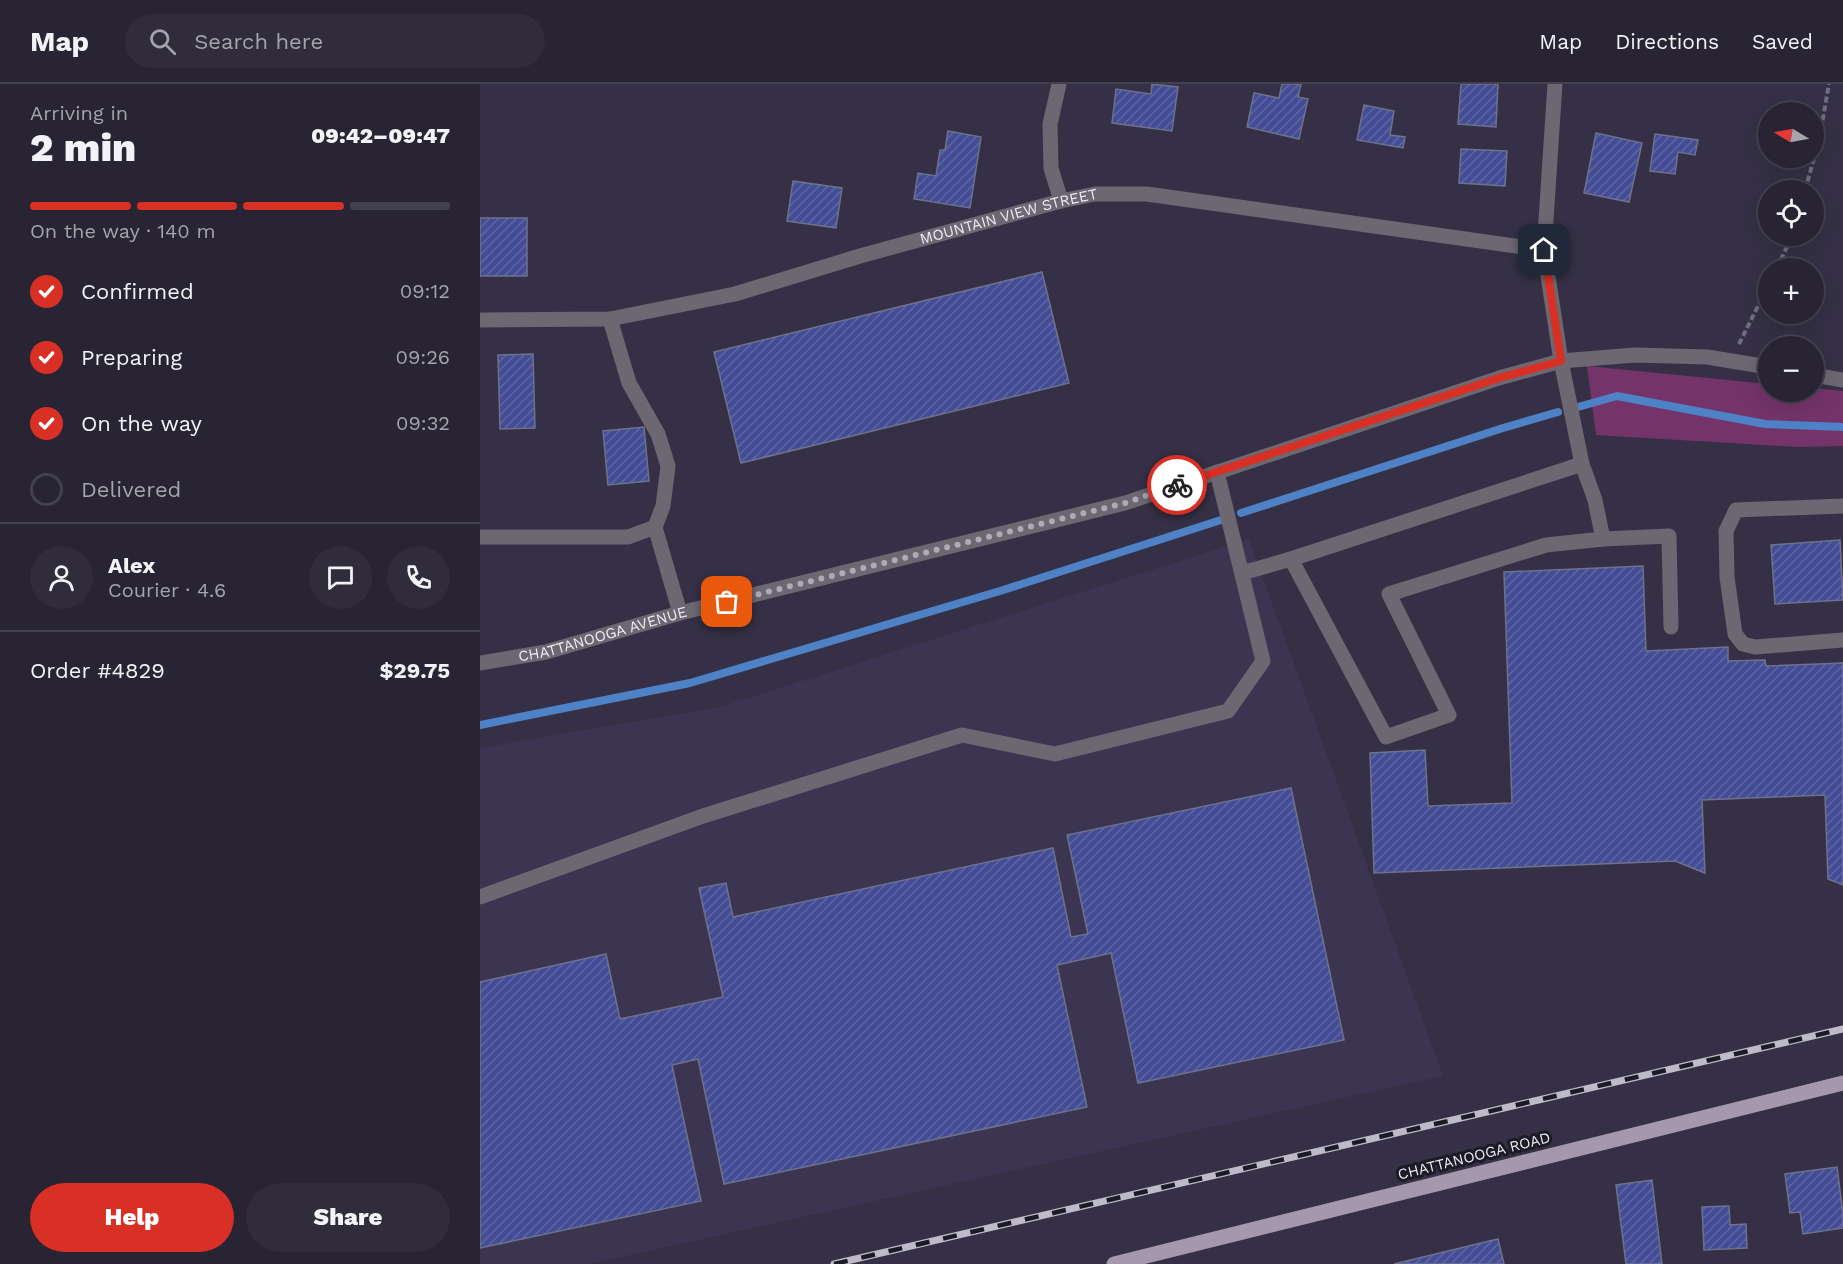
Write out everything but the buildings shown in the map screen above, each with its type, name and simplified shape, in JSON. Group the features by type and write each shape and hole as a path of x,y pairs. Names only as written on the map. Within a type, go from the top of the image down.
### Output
{"main road":[{"name":"CHATTANOOGA ROAD","path":"1114,1264 1843,1083"}],"street":[{"path":"1059,84 1050,124 1051,168 1061,201"},
{"path":"1555,84 1544,250 1561,361 1582,464 1595,500 1603,539"},
{"name":"MOUNTAIN VIEW STREET","path":"480,320 610,319 735,294 860,256 1061,201 1095,194 1147,194 1544,250"},
{"path":"610,319 629,383 658,434 668,466 663,506 655,527 681,613"},
{"name":"CHATTANOOGA AVENUE","path":"480,663 546,652 681,613 1125,503 1499,378 1561,361 1635,355 1707,357 1758,366"},
{"path":"1824,377 1843,380"},
{"path":"1242,573 1582,464"},
{"path":"480,897 703,816 962,735 1055,754 1228,711 1263,661 1217,472"},
{"path":"1843,506 1736,510 1726,531 1728,577 1735,634 1743,644 1755,647 1843,640"},
{"path":"480,537 628,537 655,527"},
{"path":"1291,559 1386,737 1449,715 1389,594 1546,545 1603,539 1669,536 1671,627"}],"path":[{"path":"1808,180 1819,141 1829,84"},
{"path":"1731,361 1758,306"}],"shaded area":[{"path":"1587,366 1758,383 1758,402 1824,402 1824,389 1843,391 1843,446 1799,447 1596,435"},
{"path":"1249,539 1443,1076 589,1264 480,1264 480,748 720,707"}],"waterway":[{"path":"1578,407 1617,396 1765,424 1843,427"},
{"path":"1241,513 1558,412"},
{"path":"480,725 690,683 1000,591 1221,520"}],"railway":[{"path":"834,1264 1843,1029"}],"way so far":[{"path":"727,602 1125,503 1177,485"}],"route":[{"path":"1177,485 1499,378 1561,361 1544,250"}]}
